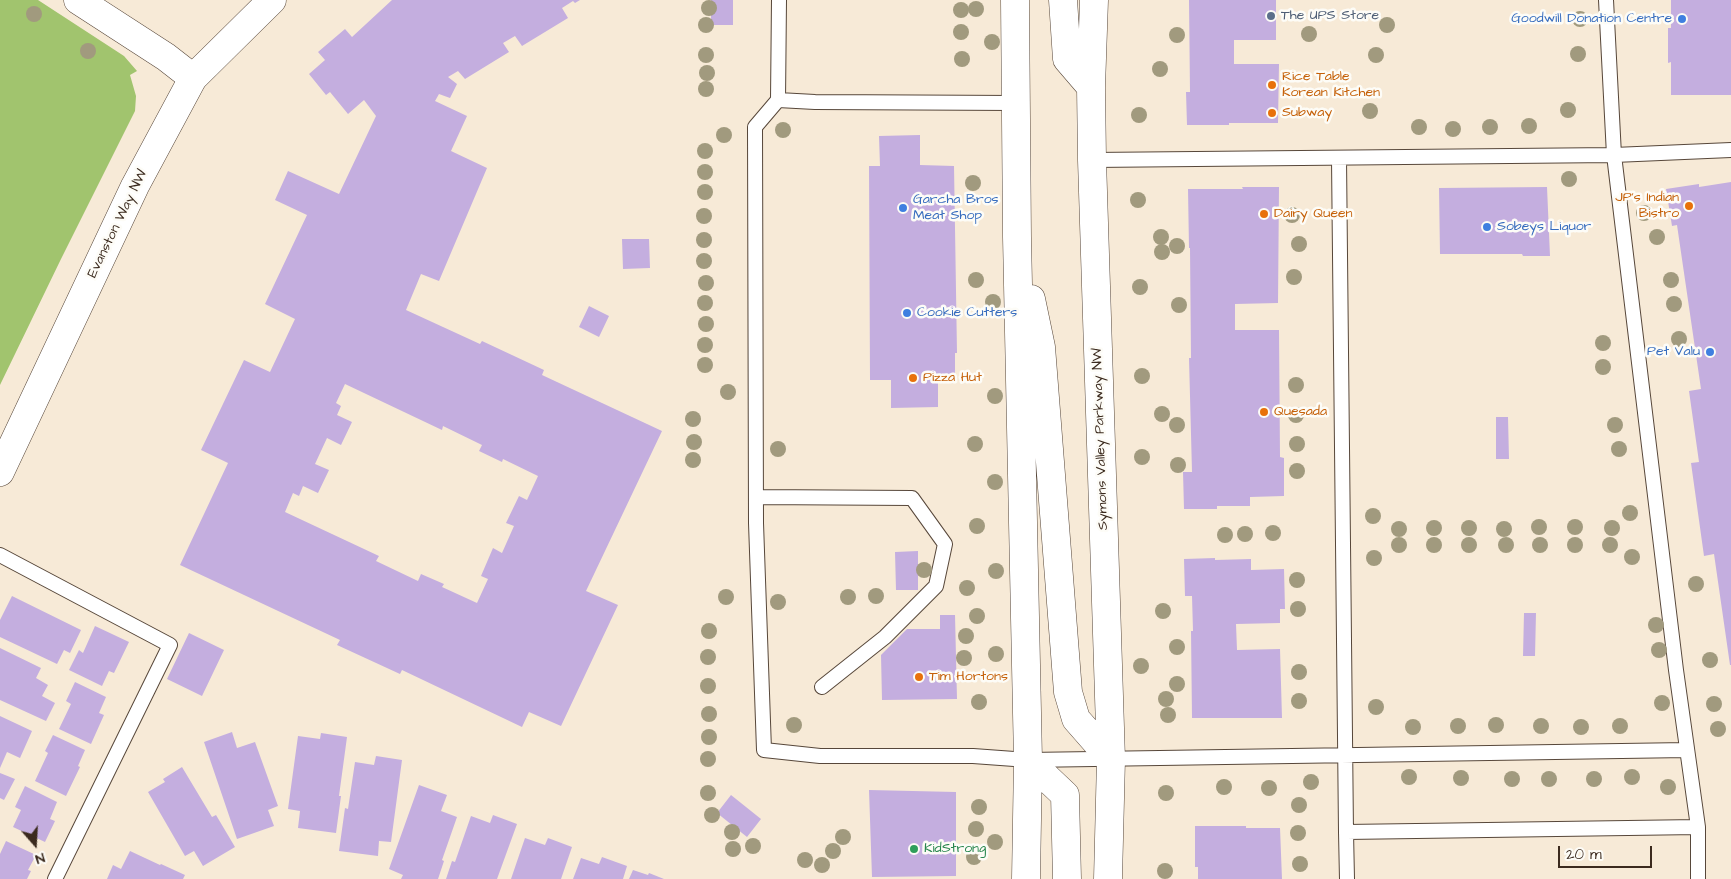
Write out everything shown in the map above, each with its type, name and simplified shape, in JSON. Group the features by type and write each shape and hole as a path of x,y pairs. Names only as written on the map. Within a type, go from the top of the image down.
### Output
{"main road":[{"path":"78,0 166,57 193,78"},
{"name":"Evanston Way NW","path":"0,472 135,186 193,78 272,0"},
{"path":"1015,0 1017,237 1028,760 1026,879"},
{"path":"1063,0 1067,59 1091,87"},
{"name":"Symons Valley Parkway NW","path":"1094,0 1091,87 1092,160 1111,759 1108,879"},
{"path":"1017,237 1041,347 1068,692 1076,719 1111,759"},
{"path":"1028,760 1065,795 1067,879"}],"lane":[{"path":"779,0 778,100 755,127 756,497 764,750 820,756 973,756 1028,760 1687,750"},
{"path":"1606,0 1614,155 1698,827 1698,879"},
{"path":"778,100 815,102 1016,103"},
{"path":"1092,160 1614,155 1731,150"},
{"path":"1339,159 1347,879"},
{"path":"756,497 912,498 945,544 936,586 885,637 822,687"},
{"path":"0,555 170,645 55,879"},
{"path":"1346,832 1698,827"}],"green space":[{"path":"0,0 38,0 124,56 137,71 130,75 136,96 135,111 0,385"}],"building":[{"path":"392,0 580,0 575,3 573,1 562,8 568,18 522,46 515,36 503,43 509,52 465,79 458,71 448,77 457,84 450,98 439,94 435,101 467,116 451,151 487,168 439,281 421,274 406,310 480,344 482,341 544,370 542,375 662,431 586,591 618,605 561,726 529,712 522,727 402,670 400,674 337,645 340,640 180,565 228,463 201,450 244,360 270,372 295,319 265,304 307,215 275,200 288,171 339,194 376,116 364,100 348,114 330,92 326,95 309,74 325,60 318,52 345,29 352,37","holes":["345,384 442,430 443,426 482,445 479,451 502,462 503,459 538,476 527,500 519,496 506,523 514,526 502,553 493,548 481,576 488,579 477,603 442,587 444,584 421,574 418,581 376,561 379,556 285,512 293,493 299,496 303,486 318,493 329,470 315,464 327,438 341,445 352,422 337,415 341,406 336,403"]},
{"path":"711,0 733,0 733,25 711,25"},
{"path":"1189,0 1276,0 1276,40 1234,40 1234,64 1279,64 1278,123 1187,125 1186,92 1190,92"},
{"path":"1671,0 1731,0 1731,95 1671,95 1671,62 1668,63 1668,28 1671,28"},
{"path":"920,135 920,165 954,166 957,353 955,353 955,380 938,380 938,407 891,408 891,380 870,380 869,166 880,166 879,136"},
{"path":"1731,182 1730,665 1714,554 1704,556 1691,463 1699,462 1689,391 1701,389 1677,225 1672,226 1666,189 1699,184 1699,187"},
{"path":"1242,187 1279,187 1278,303 1235,304 1235,330 1279,330 1280,457 1284,458 1284,496 1250,497 1250,506 1184,509 1183,472 1192,472 1188,189 1243,189"},
{"path":"1547,187 1550,256 1440,254 1439,188"},
{"path":"622,239 649,239 650,268 623,269"},
{"path":"589,306 609,316 599,337 579,327"},
{"path":"1496,417 1508,417 1509,459 1496,459"},
{"path":"918,551 918,590 896,590 895,552"},
{"path":"1215,558 1215,560 1251,559 1251,570 1284,569 1285,609 1280,609 1280,623 1236,624 1237,650 1280,649 1282,718 1192,718 1192,596 1185,596 1184,559"},
{"path":"12,596 81,630 70,653 64,650 57,664 0,637 0,620"},
{"path":"1524,613 1536,613 1535,656 1523,656"},
{"name":"Tim Hortons","path":"940,615 955,615 957,699 882,700 881,655 907,629 940,629"},
{"path":"95,626 129,642 114,673 109,671 102,686 69,670 79,650 83,653"},
{"path":"189,633 224,650 202,696 167,679"},
{"path":"0,648 41,668 36,678 48,685 42,696 55,703 46,721 0,700"},
{"path":"75,682 106,697 99,713 104,715 91,744 59,729 71,704 66,701"},
{"path":"0,716 32,731 20,758 7,752 0,768"},
{"path":"232,732 237,748 255,742 278,806 268,810 274,826 237,839 204,742"},
{"path":"321,733 347,737 336,833 298,828 300,811 288,809 298,736 320,739"},
{"path":"53,735 85,750 78,766 80,767 66,796 35,781 48,753 45,751"},
{"path":"376,756 402,760 391,842 379,841 378,856 339,851 345,808 348,809 355,762 374,765"},
{"path":"182,767 212,817 216,815 235,847 203,866 194,851 185,856 148,792 165,782 163,779"},
{"path":"0,773 15,779 4,800 0,798"},
{"path":"419,785 447,795 441,811 457,817 442,860 444,861 438,879 401,879 403,875 389,869"},
{"path":"25,786 57,802 50,819 55,821 45,842 13,827 21,810 15,807"},
{"name":"KidStrong","path":"869,790 956,792 956,876 872,877"},
{"path":"731,795 761,819 747,837 717,813"},
{"path":"493,815 517,824 497,879 446,879 452,861 455,862 471,816 490,823"},
{"path":"1195,826 1280,828 1282,879 1198,879 1198,867 1195,867"},
{"path":"525,838 545,845 548,838 572,847 561,879 511,879"},
{"path":"6,841 36,855 28,870 31,871 27,879 0,879 0,854"},
{"path":"130,851 185,875 183,879 107,879 113,865 121,869"},
{"path":"602,857 627,866 623,879 573,879 581,858 599,864"},
{"path":"633,870 648,875 649,873 664,879 629,879"}],"place":[{"name":"The UPS Store","path":"1271,16"},
{"name":"Goodwill Donation Centre","path":"1682,19"},
{"name":"Rice Table Korean Kitchen","path":"1272,85"},
{"name":"Subway","path":"1272,113"},
{"name":"JP's Indian Bistro","path":"1689,206"},
{"name":"Garcha Bros Meat Shop","path":"903,208"},
{"name":"Dairy Queen","path":"1264,214"},
{"name":"Sobeys Liquor","path":"1487,227"},
{"name":"Cookie Cutters","path":"907,313"},
{"name":"Pet Valu","path":"1710,352"},
{"name":"Pizza Hut","path":"913,378"},
{"name":"Quesada","path":"1264,412"},
{"name":"Tim Hortons","path":"919,677"},
{"name":"KidStrong","path":"914,849"}]}
